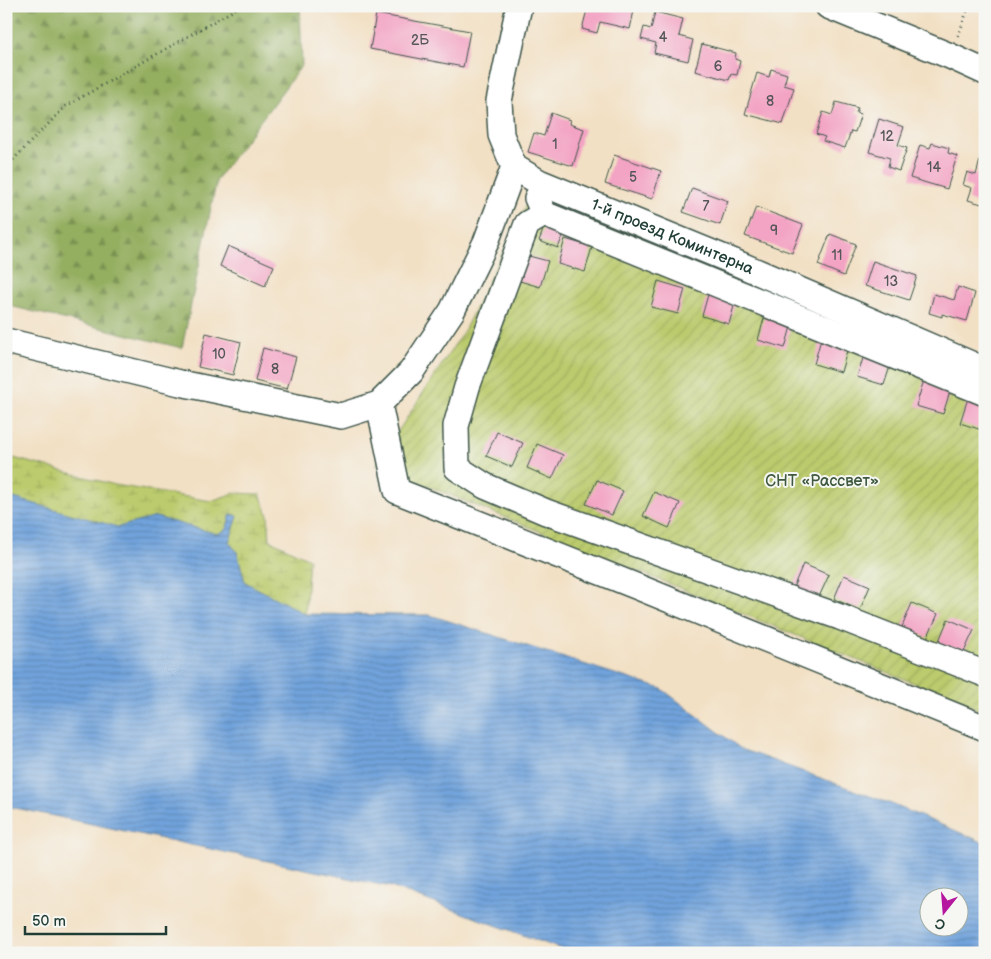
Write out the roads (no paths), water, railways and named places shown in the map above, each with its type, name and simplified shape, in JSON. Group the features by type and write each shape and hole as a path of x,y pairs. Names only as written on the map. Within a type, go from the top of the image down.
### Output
{"street":[{"path":"519,6 499,101 501,135 544,214 985,393"},
{"path":"828,6 984,72"},
{"path":"6,341 180,383 341,416 379,404 411,372 452,311 521,171"},
{"name":"1-й проезд Коминтерна","path":"521,171 539,182 732,261 985,370"},
{"path":"544,214 527,224 467,388 456,426 457,468 485,486 546,512 831,614 985,674"},
{"path":"379,404 397,491 985,728"}],"water":[{"path":"6,496 118,527 156,517 217,534 226,530 231,514 238,516 229,542 237,552 245,582 305,614 430,615 662,689 741,749 889,803 985,843 985,953 572,953 391,887 6,806"}],"park label":[{"name":"СНТ «Рассвет»","path":"822,481"}]}
